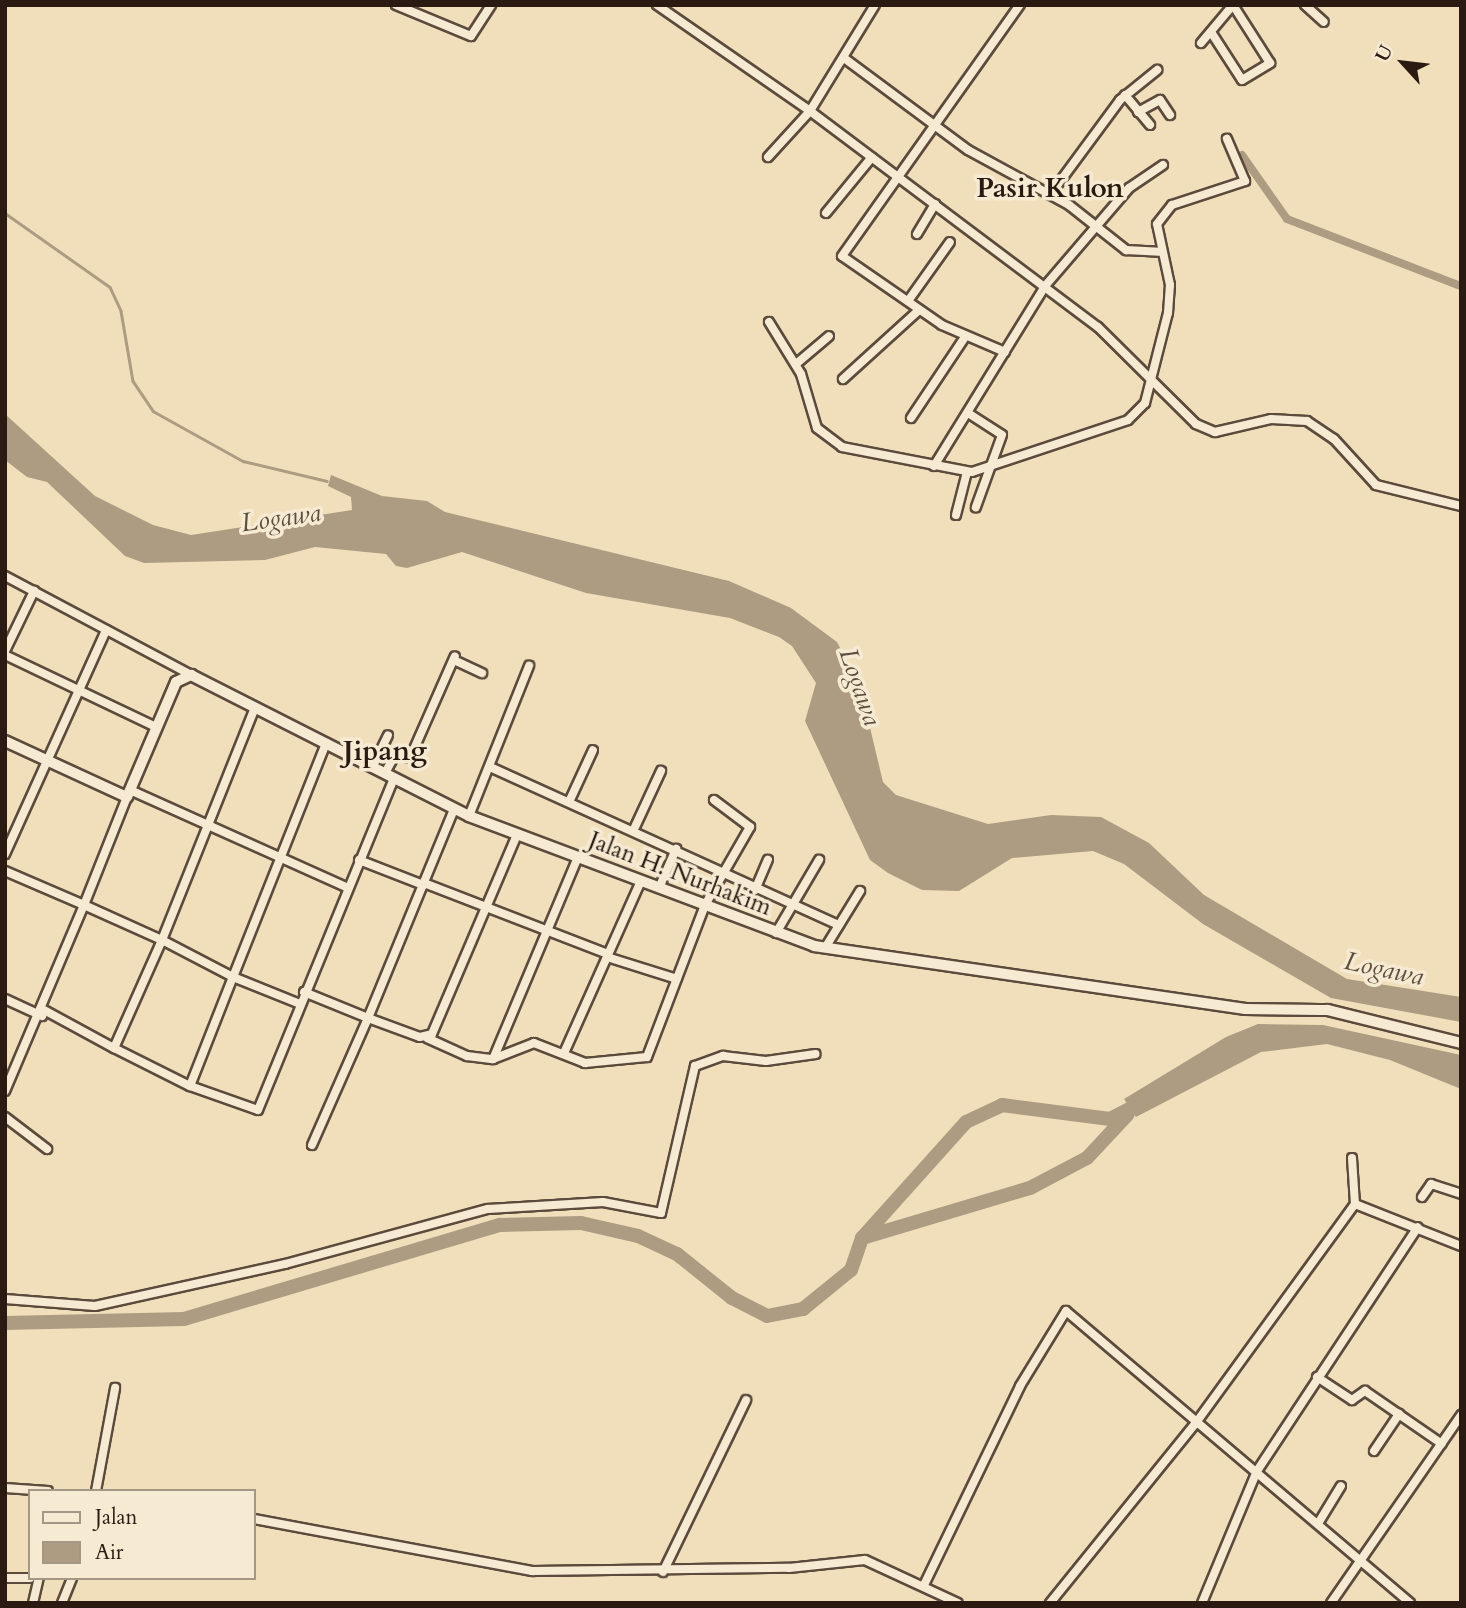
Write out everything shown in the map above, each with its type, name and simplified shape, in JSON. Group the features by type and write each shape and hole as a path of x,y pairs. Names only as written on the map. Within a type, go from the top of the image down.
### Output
{"main road":[{"name":"Jalan H. Nurhakim","path":"191,675 470,816 776,933 825,948 1245,1009 1328,1010 1461,1043"},
{"path":"5,741 44,761 129,793 178,678 191,675"}],"street":[{"path":"396,5 471,36 491,5"},
{"path":"657,5 810,111 1045,286 1205,429 1290,417 1307,421 1334,439 1376,485 1461,506"},
{"path":"768,157 810,111 875,5"},
{"path":"1005,352 965,337 919,310 842,256 1020,5"},
{"path":"1201,43 1233,5 1270,63 1242,79 1211,32"},
{"path":"1305,5 1324,22"},
{"path":"844,58 932,126 1051,195 1126,250 1155,253"},
{"path":"1051,195 1125,95 1157,70"},
{"path":"1125,95 1150,125"},
{"path":"1138,112 1160,100 1170,115"},
{"path":"769,322 800,362 824,437 842,447 936,463 967,472 1128,420 1142,409 1171,293 1155,253 1157,224 1166,210 1240,183 1227,139"},
{"path":"826,213 872,157"},
{"path":"936,463 1045,286 1094,225 1163,165"},
{"path":"917,234 934,204"},
{"path":"908,302 950,242"},
{"path":"843,379 919,310"},
{"path":"800,362 829,335"},
{"path":"911,418 965,337"},
{"path":"968,413 1002,433 994,463 976,507"},
{"path":"956,515 967,472"},
{"path":"5,576 191,675"},
{"path":"34,591 5,653 156,727"},
{"path":"5,854 44,761 106,630"},
{"path":"5,999 43,1013 190,1086 256,1112 359,860 395,755 410,758 454,658 482,673"},
{"path":"470,816 529,666"},
{"path":"114,1048 162,940 255,707"},
{"path":"373,766 388,735"},
{"path":"190,1086 284,855 326,743"},
{"path":"569,802 593,750"},
{"path":"490,767 569,802 635,827 719,876 839,925"},
{"path":"635,827 661,771"},
{"path":"5,1091 43,1013 129,793 208,822 284,855 348,888"},
{"path":"304,992 368,1018 493,1059 534,1043 586,1063 644,1060 705,905 750,824 714,800"},
{"path":"312,1145 368,1018 454,809"},
{"path":"427,1038 517,835"},
{"path":"659,888 676,849"},
{"path":"493,1059 578,857"},
{"path":"359,860 487,907 607,956 677,979"},
{"path":"755,890 768,860"},
{"path":"776,933 819,860"},
{"path":"5,871 162,940 233,977 300,1004"},
{"path":"564,1053 641,881"},
{"path":"825,948 860,891"},
{"path":"5,1299 95,1306 308,1257 488,1209 603,1202 661,1213 695,1066 723,1056 766,1061 816,1054"},
{"path":"5,1118 47,1149"},
{"path":"1050,1603 1198,1420 1355,1204 1352,1158"},
{"path":"1422,1197 1431,1184 1461,1194"},
{"path":"1355,1204 1461,1246"},
{"path":"1202,1603 1257,1471 1418,1227"},
{"path":"925,1585 1020,1386 1066,1311 1319,1522 1410,1603"},
{"path":"1317,1377 1352,1400 1364,1391 1441,1444"},
{"path":"96,1489 115,1388"},
{"path":"663,1572 746,1400"},
{"path":"1374,1451 1399,1414"},
{"path":"1331,1603 1461,1415"},
{"path":"1319,1522 1341,1486"},
{"path":"5,1488 28,1490"},
{"path":"256,1519 533,1571 663,1572 789,1568 843,1559 872,1562 958,1603"},
{"path":"5,1578 28,1578"},
{"path":"33,1603 38,1580"},
{"path":"62,1603 71,1580"}],"water":[{"name":"Logawa","path":"5,414 95,496 153,525 191,535 352,510 351,497 328,486 331,475 382,496 427,501 445,512 729,581 791,608 837,642 860,686 883,782 896,795 988,824 1051,815 1101,817 1149,843 1204,895 1347,979 1461,997 1461,1022 1331,998 1203,924 1124,864 1093,851 1012,858 959,891 922,890 888,873 870,860 805,721 816,683 792,646 779,637 730,618 586,593 462,552 407,568 396,566 386,554 315,547 265,560 144,563 125,556 47,482 27,477 5,460"},
{"path":"1258,1024 1323,1025 1461,1055 1461,1089 1390,1060 1327,1044 1261,1052 1136,1117 1124,1099 1226,1037"}],"waterway":[{"path":"1242,155 1287,219 1461,286"},
{"path":"5,213 110,287 121,311 133,381 153,411 243,461 327,481"},
{"path":"5,1323 184,1319 500,1225 581,1223 638,1236 677,1254 732,1298 767,1316 803,1309 851,1270 862,1238 966,1122 1002,1105 1110,1119 1147,1100"},
{"path":"862,1238 1030,1188 1087,1158 1128,1114"}],"district":[{"name":"Pasir Kulon","path":"1050,188"},
{"name":"Jipang","path":"385,751"}]}
